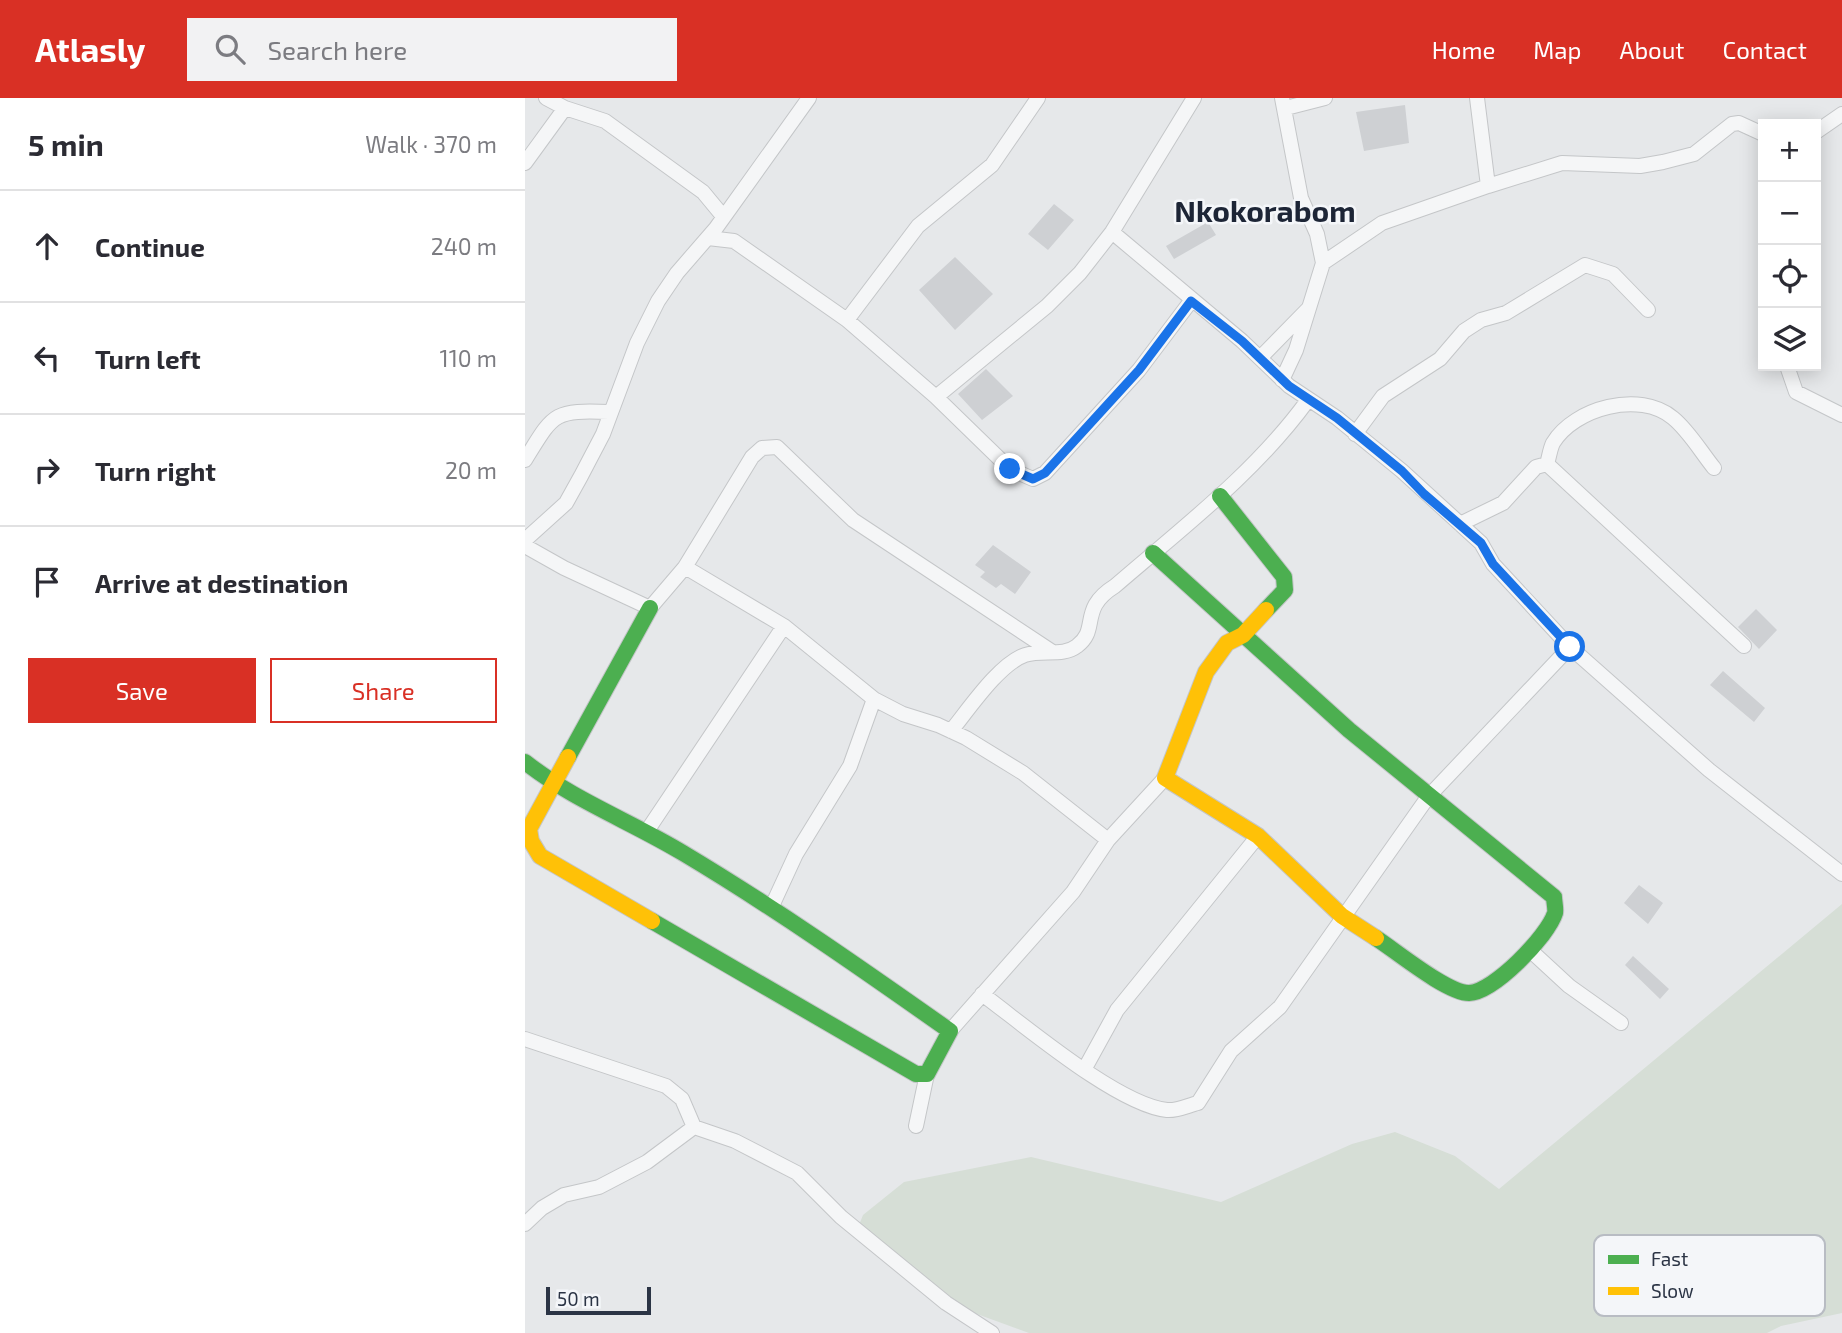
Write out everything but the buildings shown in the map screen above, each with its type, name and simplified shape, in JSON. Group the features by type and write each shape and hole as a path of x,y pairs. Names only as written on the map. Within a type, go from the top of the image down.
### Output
{"street":[{"path":"546,98 565,108 605,121 703,192 722,215"},
{"path":"525,540 566,503 603,434 609,412 658,301 677,273 708,238 722,215 809,98"},
{"path":"846,320 918,226 992,165 1038,98"},
{"path":"936,397 1067,288 1112,232 1194,98"},
{"path":"1282,380 1296,350 1323,263 1317,234 1299,191 1284,103 1325,98"},
{"path":"1477,98 1488,186"},
{"path":"525,163 565,108"},
{"path":"1821,129 1842,114"},
{"path":"1323,263 1382,223 1562,163 1640,166 1693,154 1732,124 1739,123 1758,132"},
{"path":"1112,232 1260,358 1282,380 1337,418 1402,471 1481,543 1493,564 1570,647 1709,770 1842,874"},
{"path":"708,238 734,241 846,320 936,397 1010,469 1033,479 1054,464 1109,405 1191,301"},
{"path":"1355,434 1383,396 1440,359 1464,331 1481,320 1506,313 1585,265 1613,274 1648,310"},
{"path":"1260,358 1309,307"},
{"path":"1789,371 1796,392 1842,415"},
{"path":"951,731 992,680 1021,656 1068,651 1079,645 1087,634 1093,603 1099,596 1220,496 1276,441 1308,400"},
{"path":"1547,464 1552,444 1581,416 1621,404 1651,407 1673,418 1714,468"},
{"path":"525,460 556,416 570,410 609,412"},
{"path":"927,1074 916,1074 540,856 531,841 529,829 551,784 650,608 685,567 752,457 762,448 777,447 853,520 1051,651"},
{"path":"1460,524 1503,503 1536,467 1547,464"},
{"path":"1547,464 1744,646"},
{"path":"916,1126 927,1074 950,1031 1073,892 1108,840 1165,778 1206,672 1227,643 1243,635 1285,590 1284,577 1220,496"},
{"path":"525,546 564,568 650,608"},
{"path":"1153,553 1428,797 1554,897 1555,913 1530,950 1490,986 1469,993 1447,985 1342,916 1258,836 1165,778"},
{"path":"685,567 784,626 874,699 903,715 951,731 1023,773 1108,840"},
{"path":"647,831 784,626"},
{"path":"982,994 1084,1070 1147,1105 1170,1111 1198,1103 1231,1051 1280,1007 1428,797 1570,647"},
{"path":"772,906 796,854 850,766 874,699"},
{"path":"525,762 551,784 647,831 772,906 950,1031"},
{"path":"1084,1070 1117,1010 1258,836"},
{"path":"1530,950 1569,986 1621,1023"},
{"path":"525,1039 666,1086 682,1100 694,1127 735,1141 797,1173 841,1217 946,1303 992,1333"},
{"path":"525,1224 542,1208 564,1195 599,1187 647,1162 694,1127"}],"shaded area":[{"path":"1842,904 1842,1313 1781,1326 1767,1333 1029,1333 955,1306 857,1230 863,1215 904,1182 1031,1157 1221,1202 1352,1144 1395,1132 1455,1156 1499,1189"}],"traffic: fast":[{"path":"1220,496 1284,577 1285,590 1266,610"},
{"path":"1153,553 1349,730 1554,897 1555,913 1531,948 1492,983 1469,993 1435,979 1376,938"},
{"path":"568,757 650,608"},
{"path":"525,762 562,788 663,841 751,895 950,1031 927,1074 916,1074 652,921"}],"traffic: slow":[{"path":"1266,610 1243,635 1227,643 1206,672 1165,778 1258,836 1342,916 1376,938"},
{"path":"568,757 529,829 531,841 540,856 652,921"}],"district":[{"name":"Nkokorabom","path":"1265,210"}],"route":[{"path":"1010,469 1023,477 1033,479 1045,473 1139,370 1191,301 1242,341 1289,386 1337,418 1402,471 1424,494 1481,543 1493,564 1570,647"}]}
